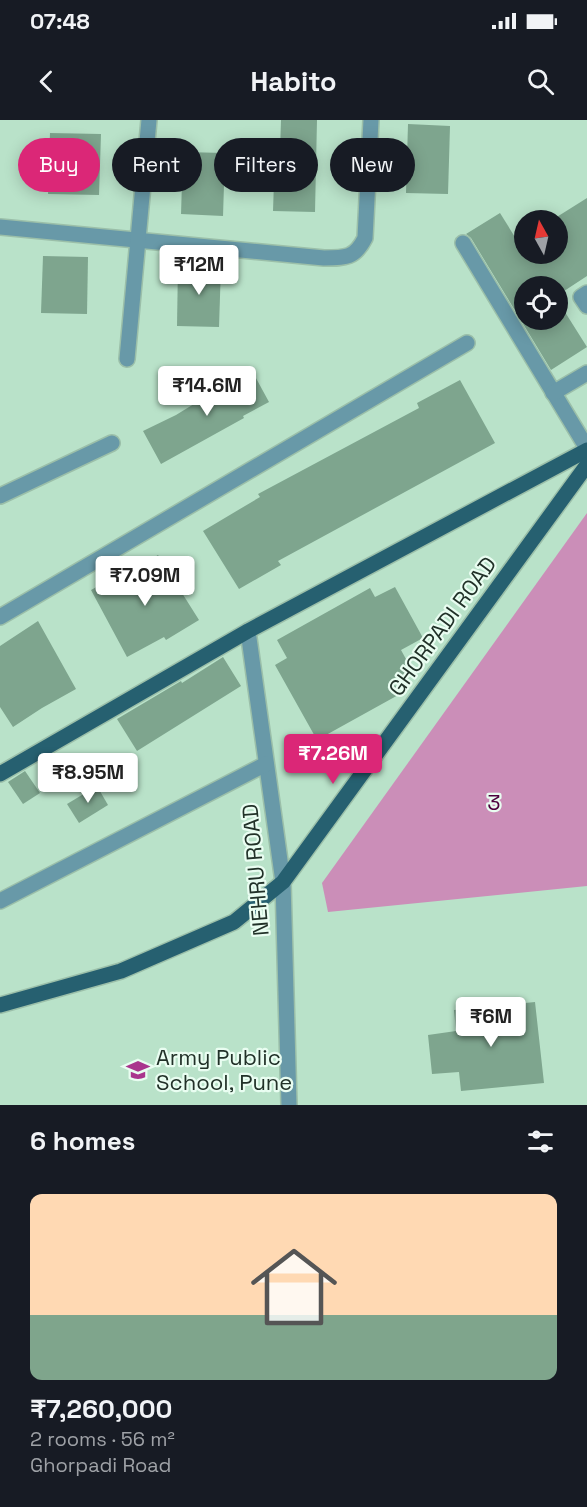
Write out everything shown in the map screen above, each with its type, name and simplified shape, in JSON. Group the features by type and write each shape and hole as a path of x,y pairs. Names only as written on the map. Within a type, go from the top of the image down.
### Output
{"main road":[{"path":"0,774 248,631 587,449"},
{"name":"GHORPADI ROAD","path":"0,1005 121,971 234,922 283,882 587,465"}],"street":[{"path":"126,359 149,120"},
{"path":"0,227 344,258 359,250 365,238 371,120"},
{"path":"463,243 587,449"},
{"path":"587,293 581,297 587,306"},
{"path":"0,617 467,343"},
{"path":"554,393 587,373"},
{"path":"0,495 112,443"},
{"name":"NEHRU ROAD","path":"248,631 283,882 289,1105"},
{"path":"0,901 266,764"}],"green space":[{"name":"3","path":"587,513 587,886 328,912 322,883"}],"building":[{"path":"281,120 317,120 317,138 280,138"},
{"path":"408,124 450,126 448,194 406,193 415,192 415,138 408,138"},
{"path":"50,133 101,134 100,164 100,138 50,138"},
{"path":"202,152 214,153 214,192 224,192 223,216 181,214 182,192 202,192"},
{"path":"48,192 99,192 99,195 48,194"},
{"path":"274,192 315,192 315,212 273,211"},
{"path":"587,198 587,276 568,288 568,276 514,276 514,309 471,238 466,234 500,213 514,236 514,264 568,264 568,210"},
{"path":"43,256 88,257 87,314 41,313"},
{"path":"178,265 221,266 219,327 177,326"},
{"path":"568,317 587,347 551,370 527,330 568,330"},
{"path":"251,369 269,402 161,464 143,431 176,415"},
{"path":"460,380 495,443 278,561 281,565 239,589 203,531 260,497 258,494 419,408 417,403"},
{"path":"158,555 199,620 166,640 164,637 127,657 91,590 111,579 113,583"},
{"path":"395,587 423,638 401,650 412,670 393,681 400,694 317,740 275,665 287,658 277,640 370,588 375,597"},
{"path":"38,621 76,689 13,727 0,707 0,646"},
{"path":"223,657 241,686 137,751 117,719"},
{"path":"25,771 40,793 23,804 8,782"},
{"path":"97,786 108,805 79,823 67,804"},
{"path":"535,1002 544,1083 461,1091 459,1072 432,1074 428,1035 456,1031 454,1010"}],"place":[{"name":"Army Public School, Pune","path":"138,1070"}]}
